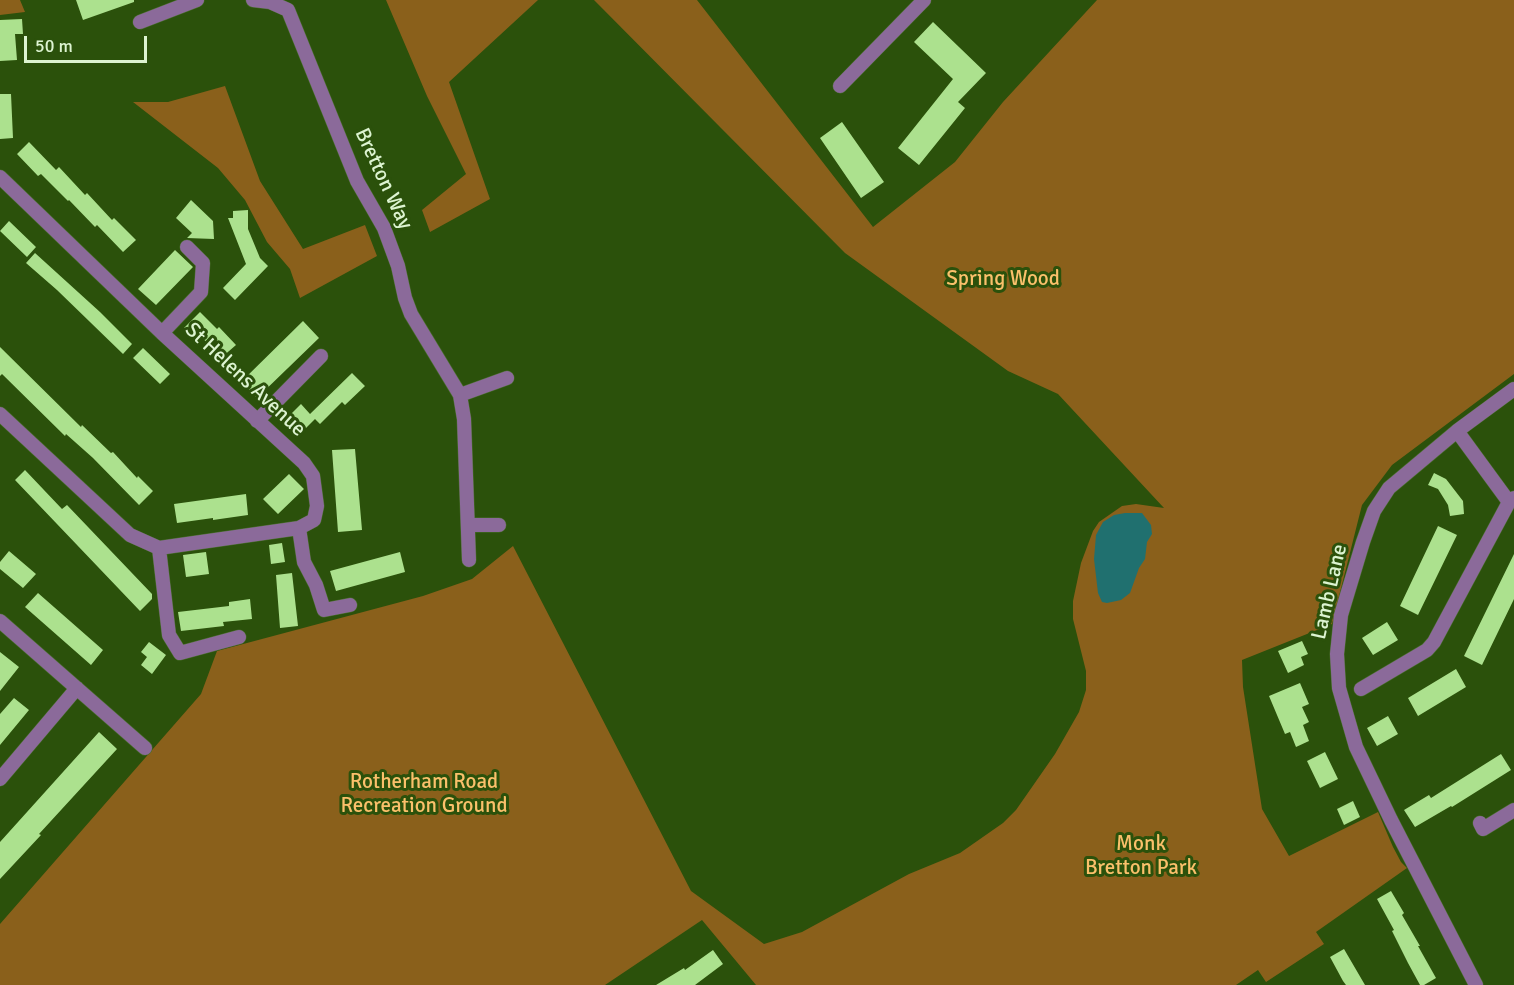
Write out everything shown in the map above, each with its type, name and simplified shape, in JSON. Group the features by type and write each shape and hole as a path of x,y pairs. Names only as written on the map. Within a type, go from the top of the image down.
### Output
{"street":[{"path":"140,22 197,0"},
{"name":"Bretton Way","path":"253,0 281,5 288,10 357,181 391,245 411,314 460,395 464,419 469,560"},
{"path":"840,86 924,0"},
{"name":"St Helens Avenue","path":"0,177 162,333 304,463 313,476 317,506 314,520 298,528"},
{"path":"162,333 201,292 203,263 187,248"},
{"path":"257,420 321,356"},
{"path":"460,395 507,378"},
{"name":"Lamb Lane","path":"1476,985 1356,747 1339,688 1337,654 1341,615 1374,511 1389,488 1457,431 1514,389"},
{"path":"0,414 130,535 159,548 298,528 304,562 316,585 324,610 350,605"},
{"path":"0,435 11,424"},
{"path":"1361,689 1427,650 1434,642 1511,500 1457,431"},
{"path":"468,525 499,525"},
{"path":"159,548 169,635 180,652 238,637"},
{"path":"0,621 145,748"},
{"path":"0,779 77,688"},
{"path":"1480,824 1484,829 1514,810"}],"green space":[{"path":"0,0 20,0 25,12 0,15"},
{"path":"386,0 538,0 449,82 490,199 430,232 422,210 466,174 427,96"},
{"path":"594,0 697,0 873,227 955,162 1003,102 1097,0 1514,0 1514,374 1392,465 1362,505 1332,624 1242,660 1243,687 1262,809 1289,856 1378,812 1393,847 1407,868 1316,932 1324,944 1266,982 1258,970 1236,985 756,985 702,920 605,985 0,985 0,924 201,694 217,651 423,596 472,579 513,546 691,891 764,944 802,932 909,874 960,853 1003,823 1016,810 1055,754 1079,712 1086,690 1086,671 1073,619 1073,601 1081,563 1093,531 1099,522 1122,506 1136,504 1164,508 1058,394 1008,371 845,253"},
{"path":"225,86 260,181 303,249 365,225 377,256 300,298 290,269 267,242 245,200 218,168 133,102 168,102"}],"water":[{"path":"1142,513 1151,525 1152,534 1147,542 1145,559 1139,568 1130,593 1121,600 1102,602 1098,593 1094,559 1096,535 1103,522 1114,515"}],"building":[{"path":"76,0 134,0 134,2 83,20"},
{"path":"22,19 23,34 15,34 17,60 0,61 0,20"},
{"path":"933,22 986,73 958,102 965,108 919,165 898,148 953,79 914,42"},
{"path":"0,94 11,94 13,138 0,139"},
{"path":"842,122 884,182 861,198 820,138"},
{"path":"29,142 56,170 59,167 85,195 87,193 112,220 114,218 136,240 123,252 41,174 38,176 17,154"},
{"path":"191,200 213,221 214,239 187,238 192,233 176,218"},
{"path":"248,210 248,229 260,258 268,266 235,300 223,288 246,264 228,218 233,218 233,211"},
{"path":"9,221 36,247 27,257 0,231"},
{"path":"175,250 193,267 156,305 138,289"},
{"path":"35,253 132,344 123,354 26,263"},
{"path":"200,312 236,345 221,358 198,333 193,338 184,328"},
{"path":"303,321 319,338 257,398 241,382"},
{"path":"0,347 81,427 82,425 111,453 113,452 137,478 138,476 153,491 139,505 93,458 66,434 65,436 2,374 0,376"},
{"path":"143,348 170,374 160,384 133,358"},
{"path":"352,373 365,386 345,405 342,402 320,424 315,419 296,438 282,423 301,404 310,414"},
{"path":"355,449 362,530 338,532 332,450"},
{"path":"25,470 62,509 67,505 152,594 152,599 140,611 15,480"},
{"path":"1434,473 1446,479 1463,501 1464,514 1450,516 1448,505 1438,489 1428,485"},
{"path":"289,474 304,489 278,514 263,499"},
{"path":"246,494 248,515 177,523 174,504"},
{"path":"1438,526 1457,535 1418,615 1400,606"},
{"path":"282,543 285,562 271,564 269,545"},
{"path":"9,551 36,574 23,588 0,569 0,562"},
{"path":"206,552 209,574 186,577 183,555"},
{"path":"400,552 405,572 336,591 330,571"},
{"path":"1514,554 1514,599 1482,665 1464,656"},
{"path":"292,573 298,626 280,628 276,575"},
{"path":"38,593 103,650 91,665 25,607"},
{"path":"250,599 252,619 223,622 224,626 181,631 178,612 229,606 229,602"},
{"path":"1387,622 1398,640 1373,655 1362,638"},
{"path":"1302,641 1308,654 1301,657 1304,665 1288,673 1278,651"},
{"path":"149,642 166,655 152,674 141,665 147,657 141,652"},
{"path":"0,652 19,667 0,691"},
{"path":"1456,669 1466,687 1418,716 1408,698"},
{"path":"1300,683 1309,704 1302,707 1309,722 1303,725 1309,741 1296,747 1290,732 1285,734 1269,696"},
{"path":"14,698 29,710 0,745 0,714"},
{"path":"1388,716 1398,734 1377,746 1367,728"},
{"path":"99,732 117,749 0,879 0,842"},
{"path":"1325,752 1338,779 1320,788 1307,761"},
{"path":"1501,754 1511,770 1415,827 1404,810 1429,795 1431,798"},
{"path":"1353,801 1360,817 1344,825 1337,809"},
{"path":"1391,891 1436,978 1424,985 1420,985 1377,899"},
{"path":"1344,949 1365,985 1346,985 1343,981 1330,957"},
{"path":"713,950 723,964 695,985 656,985 684,968 685,970"}],"park label":[{"name":"Spring Wood","path":"1003,279"},
{"name":"Rotherham Road Recreation Ground","path":"424,794"},
{"name":"Monk Bretton Park","path":"1141,856"}]}
